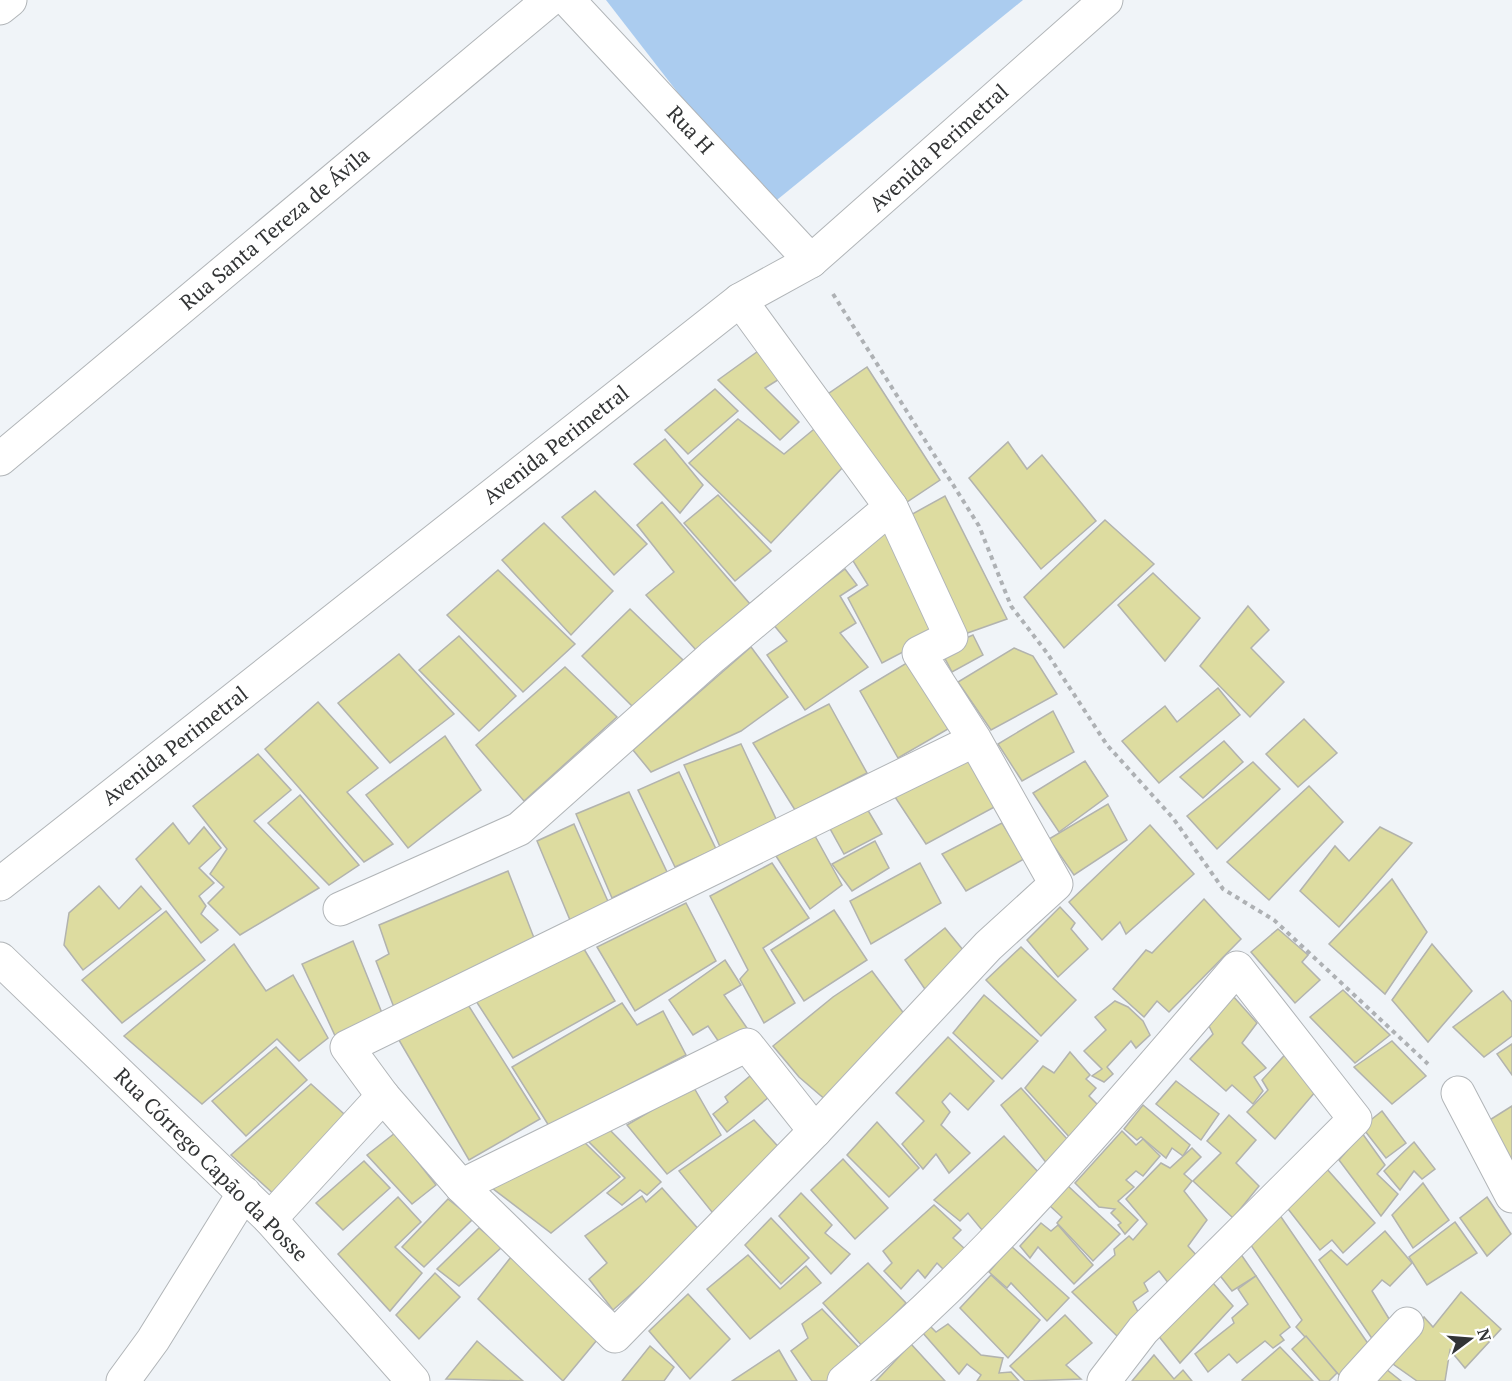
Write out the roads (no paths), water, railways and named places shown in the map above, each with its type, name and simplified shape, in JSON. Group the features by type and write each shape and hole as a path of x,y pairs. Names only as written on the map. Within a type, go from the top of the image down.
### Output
{"street":[{"path":"0,8 9,0"},
{"name":"Rua Santa Tereza de Ávila","path":"0,459 549,0"},
{"name":"Rua H","path":"568,0 811,261"},
{"name":"Avenida Perimetral","path":"0,884 740,300 811,261 1106,0"},
{"path":"740,300 891,507 951,637 919,653 975,740 1056,884 988,946 815,1131 615,1336 461,1186 383,1096 347,1047 975,740"},
{"path":"340,909 519,829 712,657 891,507"},
{"name":"Rua Córrego Capão da Posse","path":"0,958 270,1218 413,1381"},
{"path":"844,1381 888,1345 1051,1184 1237,968 1355,1119 1143,1330 1104,1381"},
{"path":"461,1186 747,1045 815,1131"},
{"path":"1458,1093 1512,1196"},
{"path":"270,1218 383,1096"},
{"path":"123,1381 153,1340 244,1193"},
{"path":"1355,1381 1407,1324"}]}
